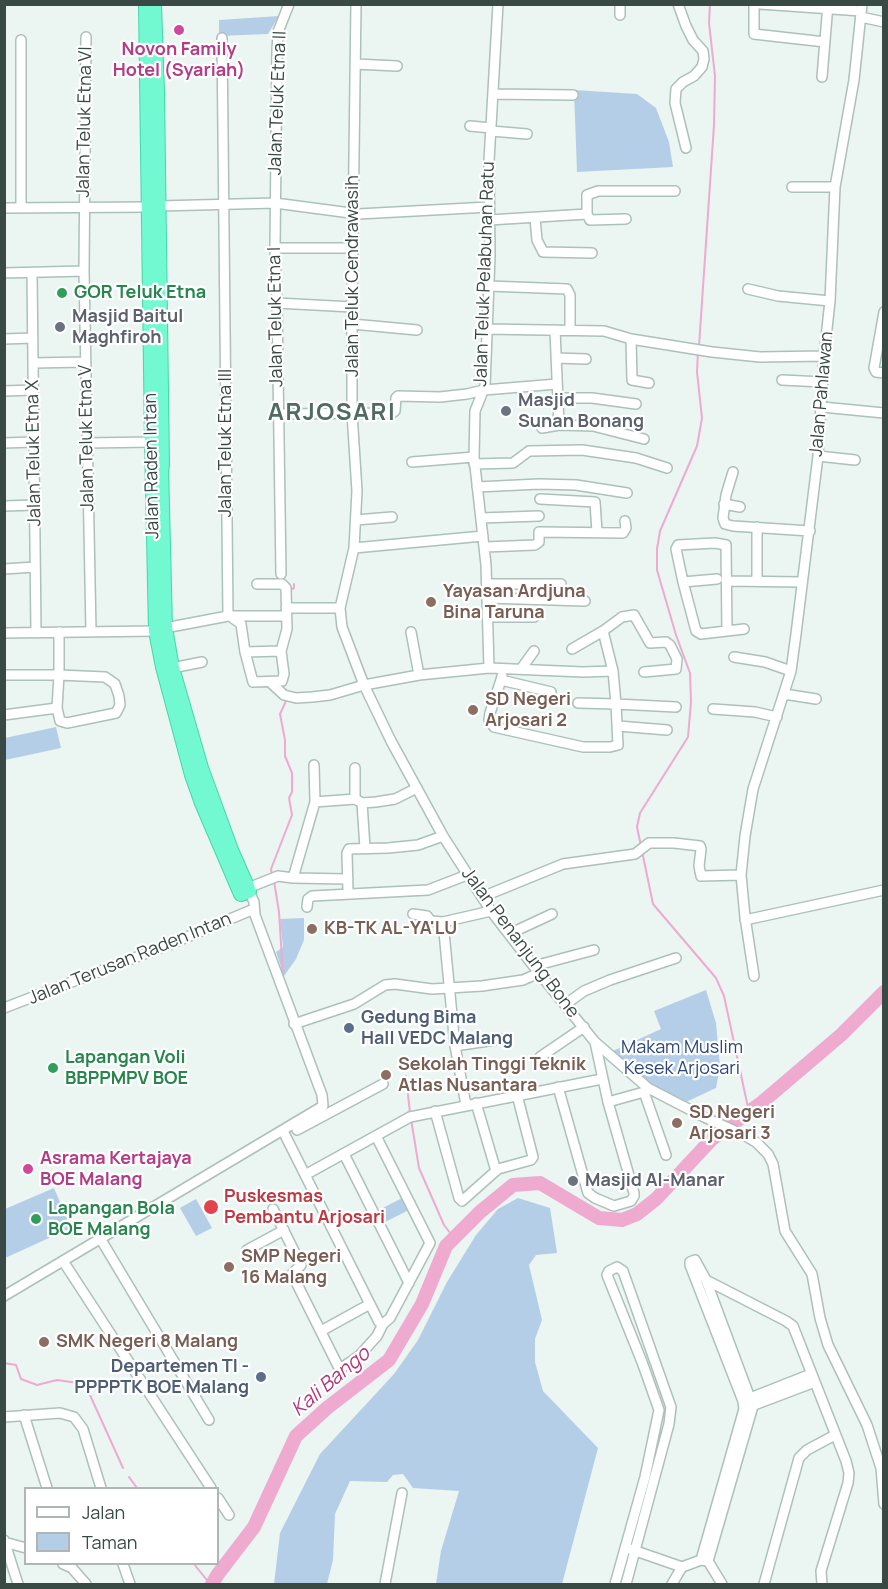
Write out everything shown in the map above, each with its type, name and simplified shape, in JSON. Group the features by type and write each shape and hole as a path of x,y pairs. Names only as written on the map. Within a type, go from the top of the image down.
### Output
{"highway":[{"name":"Jalan Raden Intan","path":"146,4 162,466 161,629 202,789"},
{"name":"Jalan Raden Intan","path":"154,4 152,442 161,629 173,705 202,789 234,869 246,891"}],"street":[{"name":"Jalan Teluk Etna II","path":"275,203 278,32 289,4"},
{"name":"Jalan Teluk Cendrawasih","path":"356,4 352,308 352,413 356,469 356,520 354,548 340,608 342,627 364,685"},
{"name":"Jalan Teluk Pelabuhan Ratu","path":"489,668 487,584 474,460 475,411 484,390 489,286 491,129 498,4"},
{"path":"620,4 620,15"},
{"path":"678,4 686,26 693,40 703,51 704,58 702,67 694,76 676,89 675,103 686,148"},
{"path":"754,4 754,34 825,42"},
{"path":"760,4 828,6 861,11 884,22"},
{"path":"822,77 828,6"},
{"name":"Jalan Pahlawan","path":"754,976 741,875 753,789 791,670 818,456 830,301 835,187 854,80 861,11"},
{"name":"Jalan Teluk Etna VI","path":"84,207 86,37"},
{"name":"Jalan Teluk Etna III","path":"222,38 229,616"},
{"path":"21,40 21,208"},
{"path":"355,64 397,66"},
{"path":"493,93 573,95"},
{"path":"470,126 527,134"},
{"path":"792,188 835,187"},
{"path":"626,219 591,220 587,214 586,196 589,193 619,190 675,191"},
{"path":"4,208 275,203 354,213 489,207"},
{"name":"Jalan Teluk Etna I","path":"275,203 281,574"},
{"name":"Jalan Teluk Etna V","path":"84,207 86,443 91,632"},
{"path":"489,220 587,214"},
{"path":"535,218 536,235 542,252 592,253"},
{"path":"275,248 353,248"},
{"path":"4,273 84,271"},
{"name":"Jalan Teluk Etna X","path":"32,273 36,633"},
{"path":"489,286 567,289 570,295 570,330"},
{"path":"748,289 778,296 830,301"},
{"path":"278,303 352,308"},
{"path":"884,312 874,368 876,372 884,374"},
{"path":"352,324 417,330"},
{"path":"486,330 604,331 631,339 711,352 760,357 824,356"},
{"path":"555,330 559,425"},
{"path":"4,339 33,338"},
{"path":"631,339 632,380 649,383"},
{"path":"556,358 586,359"},
{"path":"33,363 85,362"},
{"path":"782,380 823,382"},
{"path":"278,414 393,412 398,396 440,397 484,390 557,384"},
{"path":"4,391 33,390"},
{"path":"557,398 592,398 636,404"},
{"path":"822,407 884,413"},
{"path":"542,428 559,425 593,426 644,440"},
{"path":"4,443 33,442"},
{"path":"86,443 152,442"},
{"path":"412,462 474,460 513,463 529,451 582,450 636,458 667,468"},
{"path":"818,456 855,460"},
{"path":"733,472 724,504 725,524 810,531"},
{"path":"484,547 534,545 539,542 539,484"},
{"path":"477,488 576,484 627,493"},
{"path":"540,499 606,504"},
{"path":"594,502 597,532"},
{"path":"724,504 740,507"},
{"path":"4,506 35,505"},
{"path":"481,518 539,516"},
{"path":"356,520 392,517"},
{"path":"539,532 623,533 626,528 625,520"},
{"path":"757,580 758,527"},
{"path":"354,548 483,536"},
{"path":"728,631 722,580 726,545 721,543 681,544 676,548 696,632 700,634 728,631 744,629"},
{"path":"4,568 35,567"},
{"path":"683,582 757,580 801,582"},
{"path":"229,616 241,624 244,652 253,682 283,679 281,651 287,634 288,610 284,585 257,584"},
{"path":"487,584 561,584"},
{"path":"488,598 585,601"},
{"path":"4,633 161,629 229,616 340,608"},
{"path":"572,649 622,618 634,615 650,643 666,642 677,659 676,669 644,672"},
{"path":"489,617 534,617"},
{"path":"504,668 490,713 489,720 494,727 577,746 615,747 619,744 613,671 603,631"},
{"path":"4,675 59,675 105,677 117,688 120,705 113,714 67,723 60,721 57,708 59,675 59,632"},
{"path":"411,632 419,675"},
{"path":"244,652 281,651"},
{"path":"521,669 534,651"},
{"path":"734,657 765,662 791,670"},
{"path":"172,668 202,662"},
{"path":"271,682 284,695 296,698 330,695 364,685 419,675 489,668 613,671"},
{"path":"501,680 550,692"},
{"name":"Jalan Penanjung Bone","path":"364,685 443,836 467,875 508,934 595,1042 646,1090 744,1135 764,1149 773,1164 785,1231 812,1274 820,1318 828,1345 867,1425 881,1468 884,1504"},
{"path":"784,694 816,699"},
{"path":"578,703 676,707"},
{"path":"7,714 57,708"},
{"path":"713,709 755,712 777,717"},
{"path":"618,726 667,730"},
{"path":"293,878 315,802 314,765"},
{"path":"355,768 365,848"},
{"path":"315,802 394,799 417,788"},
{"path":"348,892 347,853 351,848 417,845 443,836"},
{"path":"482,897 563,864 635,854 649,843 700,846 701,876 741,875"},
{"path":"308,907 308,898 312,896 348,892 381,893 428,890 467,875"},
{"path":"246,891 278,876 348,879"},
{"path":"745,920 884,890"},
{"name":"Jalan Raden Intan","path":"246,891 324,1102 320,1110 284,1133"},
{"name":"Jalan Terusan Raden Intan","path":"4,1008 253,911"},
{"path":"413,914 427,916 431,921 443,922 491,911"},
{"path":"508,934 552,914"},
{"path":"443,922 455,1046 466,1105"},
{"path":"294,1024 354,1004 385,985 395,984 432,989 502,984 523,980 536,969 594,950"},
{"path":"566,1004 584,991 610,980 676,958"},
{"path":"540,1057 584,1028"},
{"path":"455,1046 501,1039"},
{"path":"558,1087 588,1192 595,1198 616,1206 631,1201 634,1196 602,1079 595,1042"},
{"path":"305,1175 410,1117 602,1079"},
{"path":"4,1296 100,1238 284,1133 382,1084"},
{"path":"608,1102 646,1090 666,1155"},
{"path":"435,1112 460,1201 466,1200 496,1171 531,1160 533,1155 517,1095"},
{"path":"476,1103 496,1171"},
{"path":"273,1209 301,1265 292,1274 338,1366 341,1367 366,1350 382,1329 381,1323 284,1133"},
{"path":"376,1136 430,1243 390,1318 381,1323"},
{"path":"344,1154 409,1283"},
{"path":"247,1250 284,1230"},
{"path":"100,1238 209,1420"},
{"path":"63,1261 210,1487"},
{"path":"705,1560 748,1403 726,1344 690,1265 693,1261 706,1280 726,1344"},
{"path":"615,1584 630,1549 659,1463 671,1407 623,1271 617,1267 609,1271 607,1275 659,1410 630,1549 626,1584"},
{"path":"706,1280 792,1324 849,1473 821,1571 815,1584"},
{"path":"716,1307 726,1290"},
{"path":"321,1330 370,1304"},
{"path":"748,1403 813,1378"},
{"path":"659,1410 671,1407"},
{"path":"4,1417 60,1413 77,1420 83,1429 101,1487"},
{"path":"24,1415 47,1487"},
{"path":"764,1584 799,1458 807,1450 835,1435"},
{"path":"385,1584 402,1493"},
{"path":"219,1500 229,1515"},
{"path":"5,1542 24,1547"},
{"path":"5,1542 18,1584"},
{"path":"630,1549 682,1567 705,1560"},
{"path":"705,1560 722,1584"},
{"path":"68,1565 86,1584"},
{"path":"124,1565 130,1584"},
{"path":"672,1584 682,1567"},
{"path":"821,1571 822,1584"}],"green space":[{"path":"279,16 268,34 219,36 219,20"},
{"path":"574,90 637,94 656,108 669,142 673,167 577,172"},
{"path":"56,727 61,748 5,760 5,738"},
{"path":"304,918 304,940 296,959 284,976 276,952 283,947 280,919"},
{"name":"Makam Muslim Kesek Arjosari","path":"706,990 716,1023 720,1067 716,1088 686,1102 655,1087 613,1051 661,1029 654,1011"},
{"name":"Lapangan Bola BOE Malang","path":"54,1188 71,1228 5,1258 5,1209"},
{"path":"404,1197 411,1209 381,1224 375,1212"},
{"path":"518,1198 550,1208 557,1253 536,1255 529,1265 542,1320 535,1339 535,1362 543,1391 598,1448 562,1584 436,1584 441,1551 459,1491 413,1488 403,1474 393,1475 387,1482 350,1481 335,1514 333,1560 327,1584 274,1584 280,1533 320,1454 394,1374 418,1340 447,1282 476,1235 498,1209"},
{"path":"196,1199 212,1228 196,1236 180,1208"}],"waterway":[{"path":"699,346 714,125 715,76 709,23 710,4"},
{"path":"641,846 637,827 640,813 688,737 691,702 690,673 657,570 657,549 660,531 697,446 702,418 697,372 698,351"},
{"path":"290,590 294,588 294,584"},
{"path":"272,875 271,869 292,815 289,798 292,792 292,773 285,756 285,740 280,714 286,701"},
{"path":"642,851 653,904 716,978 724,996 749,1112"},
{"path":"274,881 279,912 283,975"},
{"name":"Kali Bango","path":"212,1584 254,1527 296,1436 327,1408 389,1360 422,1304 446,1246 480,1212 513,1185 540,1183 599,1218 622,1220 637,1214 656,1199 712,1139 760,1104 841,1035 884,992"},
{"path":"406,1076 410,1113"},
{"path":"411,1119 419,1168 444,1225 454,1238"},
{"path":"4,1363 16,1365 21,1379 37,1385 57,1380 85,1384 123,1468"},
{"path":"129,1477 136,1487"},
{"path":"195,1565 210,1584"}],"place":[{"name":"Novon Family Hotel (Syariah)","path":"179,30"},
{"name":"GOR Teluk Etna","path":"62,293"},
{"name":"Masjid Baitul Maghfiroh","path":"60,327"},
{"name":"Masjid Sunan Bonang","path":"506,411"},
{"name":"Yayasan Ardjuna Bina Taruna","path":"431,602"},
{"name":"SD Negeri Arjosari 2","path":"473,710"},
{"name":"KB-TK AL-YA'LU","path":"312,929"},
{"name":"Gedung Bima Hall VEDC Malang","path":"349,1028"},
{"name":"Lapangan Voli BBPPMPV BOE","path":"53,1068"},
{"name":"Sekolah Tinggi Teknik Atlas Nusantara","path":"386,1075"},
{"name":"SD Negeri Arjosari 3","path":"677,1123"},
{"name":"Asrama Kertajaya BOE Malang","path":"28,1169"},
{"name":"Masjid Al-Manar","path":"573,1181"},
{"name":"Puskesmas Pembantu Arjosari","path":"211,1207"},
{"name":"Lapangan Bola BOE Malang","path":"36,1219"},
{"name":"SMP Negeri 16 Malang","path":"229,1267"},
{"name":"SMK Negeri 8 Malang","path":"44,1342"},
{"name":"Departemen TI - PPPPTK BOE Malang","path":"261,1377"}],"district":[{"name":"ARJOSARI","path":"332,413"}]}
